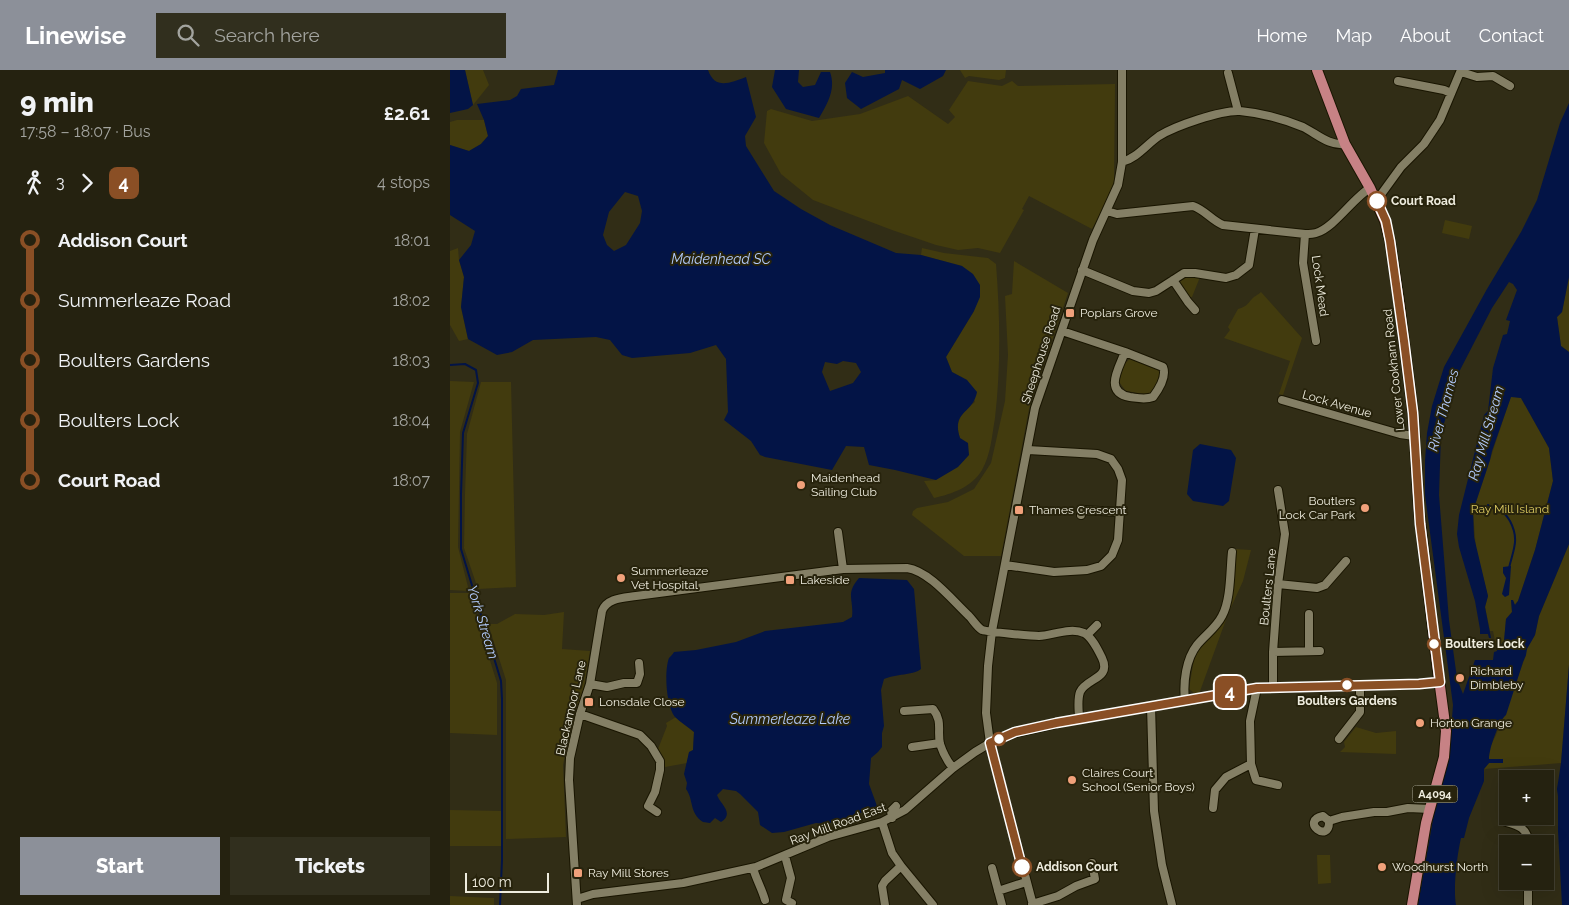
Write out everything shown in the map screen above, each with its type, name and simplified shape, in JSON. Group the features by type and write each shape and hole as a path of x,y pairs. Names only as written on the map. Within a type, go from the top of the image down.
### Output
{"main road":[{"name":"Lower Cookham Road","path":"1317,70 1345,144 1377,200 1386,221 1407,359 1413,413 1419,520 1440,682"},
{"name":"A4094","path":"1412,905 1420,854 1446,748 1446,724 1440,682"}],"street":[{"name":"Sheephouse Road","path":"1032,904 990,743 986,713 988,666 992,632 1035,408 1093,240 1118,185 1122,162 1122,70"},
{"path":"1377,200 1401,167 1424,144 1440,120 1461,71 1477,77 1493,76 1510,86"},
{"path":"1228,73 1238,111"},
{"path":"1403,84 1444,90 1451,93"},
{"path":"1122,162 1131,160 1160,136 1199,118 1238,111 1275,116 1305,128 1335,145 1345,144"},
{"path":"1107,211 1117,214 1193,206 1201,208 1215,222 1223,225 1305,234 1317,233 1328,226 1363,192 1370,188"},
{"path":"1082,270 1141,293 1156,291 1184,273 1195,272 1226,278 1236,275 1249,265 1255,229"},
{"name":"Lock Mead","path":"1305,234 1303,263 1316,341"},
{"path":"1173,280 1195,310"},
{"path":"1062,330 1125,352 1163,367 1165,372 1153,397 1144,399 1123,396 1116,390 1114,382 1125,352"},
{"name":"Lock Avenue","path":"1282,400 1400,434 1414,436"},
{"path":"1006,565 1054,572 1087,570 1101,566 1112,556 1118,540 1122,480 1112,459 1097,454 1028,450"},
{"name":"Boulters Lane","path":"1273,686 1273,652 1278,584 1286,534 1278,490"},
{"path":"1080,511 1119,512"},
{"path":"838,532 843,569 916,569 935,584 982,629 992,632 1030,636 1073,631 1087,635 1102,657 1104,668 1100,676 1089,682 1081,690 1078,698 1079,719"},
{"path":"1185,700 1184,692 1189,659 1197,645 1214,628 1223,614 1228,594 1227,560 1232,552"},
{"path":"1278,584 1317,588 1325,585 1346,561"},
{"name":"Blackamoor Lane","path":"577,902 569,780 570,758 580,714 590,684 604,606 618,598 843,569"},
{"path":"1309,614 1309,651"},
{"path":"1087,635 1097,625"},
{"path":"1273,652 1320,651"},
{"path":"590,684 607,686 638,683 640,674 639,663"},
{"name":"Ray Mill Road East","path":"577,902 593,894 683,883 753,868 828,837 882,822 905,810 953,768 990,743 1015,732 1151,706 1273,686 1440,682"},
{"path":"1339,739 1360,712 1360,685"},
{"path":"1257,688 1250,721 1251,764 1256,780 1278,785"},
{"path":"1151,706 1154,811 1162,865 1172,905"},
{"path":"904,711 933,710 939,716 940,743 947,761 953,768"},
{"path":"580,714 640,735 651,746 660,761 659,779 655,792 642,813"},
{"path":"912,747 940,743"},
{"path":"1213,808 1215,790 1226,777 1251,764"},
{"path":"648,806 657,812"},
{"path":"892,818 891,811 896,806"},
{"path":"1329,821 1374,812 1387,812 1408,808 1430,809"},
{"path":"882,822 892,852 901,866 934,905"},
{"path":"1516,825 1520,826 1528,835"},
{"path":"784,856 791,878 787,903"},
{"path":"1032,904 1058,896 1094,879 1092,863"},
{"path":"886,905 882,886 901,866"},
{"path":"753,868 765,900"},
{"path":"992,868 1002,905"},
{"path":"998,891 1026,882"},
{"path":"1528,890 1528,905"}],"green space":[{"path":"465,70 483,70 489,85 473,105"},
{"path":"960,70 1006,70 1005,78 999,80 969,76 965,78"},
{"path":"968,81 1002,86 1012,81 1018,86 1115,84 1114,183 1092,229 1029,196 1022,209 1024,210 1000,253 978,248 958,250 936,245 813,200 781,174 764,143 767,111 771,109 812,121 860,114 908,96 948,124 955,117 949,110"},
{"path":"457,120 484,120 488,136 481,144 469,151 450,145 450,122"},
{"path":"1445,220 1472,226 1469,239 1442,233"},
{"path":"458,248 464,277 461,307 468,339 459,341 450,325 450,251"},
{"path":"922,248 944,253 988,258 996,264 998,302 999,360 997,399 992,438 987,458 982,470 973,481 954,492 934,498 924,481 936,480 960,438 958,426 960,417 975,402 967,380 952,372 946,357 974,311 962,266 921,255"},
{"path":"1014,261 1068,293 1029,409 1001,556 964,556 912,515 913,511 917,508 948,502 974,489 991,463 1005,401 1008,355 1005,296 1012,294"},
{"path":"1193,275 1200,277 1192,297 1189,298 1179,283 1185,276"},
{"path":"1569,277 1569,352 1561,346 1557,317 1562,312"},
{"path":"1261,292 1302,338 1283,395 1279,394 1290,361 1224,338 1230,330 1228,327 1238,309 1246,306 1253,297"},
{"path":"1131,358 1158,368 1161,373 1153,391 1150,393 1141,394 1126,391 1119,382 1124,364"},
{"path":"450,381 474,382 460,432 458,547 469,591 450,590"},
{"path":"481,382 511,382 516,587 478,589 464,548 467,434"},
{"name":"Ray Mill Island","path":"1511,396 1521,398 1549,448 1553,481 1535,550 1518,601 1514,605 1511,600 1512,612 1506,619 1504,641 1501,645 1496,646 1493,631 1490,631 1485,607 1488,596 1476,550 1473,511"},
{"path":"1569,544 1569,665 1561,763 1484,769 1489,763 1489,749 1526,655 1526,649 1535,635 1539,616"},
{"path":"1234,549 1251,550 1243,581 1228,614 1199,694 1194,693 1189,689 1195,653 1217,630 1227,612"},
{"path":"450,593 469,593 497,683 497,735 450,733"},
{"path":"564,612 562,649 590,651 584,687 570,731 563,765 566,837 506,839 506,680 488,624 497,624 515,614 544,615"},
{"path":"676,717 694,732 693,750 689,753 687,763 665,767 658,749 667,726 666,723"},
{"path":"1356,727 1376,733 1396,731 1396,754 1340,752 1345,747 1344,742"},
{"path":"450,810 501,811 502,846 450,846"},
{"path":"1317,855 1330,855 1331,883 1318,884"},
{"path":"450,896 494,898 494,905 450,905"}],"water":[{"path":"450,70 465,70 473,105 468,109 450,113"},
{"name":"Maidenhead SC","path":"558,70 708,70 711,76 719,83 729,83 746,77 756,117 745,136 746,146 774,191 830,225 896,253 921,255 962,266 973,274 980,285 980,297 974,311 946,357 952,372 967,380 977,392 975,399 960,417 958,423 960,438 968,443 969,455 958,467 936,480 869,465 864,447 846,446 832,470 760,455 751,441 724,420 728,412 726,359 716,345 690,353 632,358 622,355 610,340 596,337 533,340 512,352 497,355 468,339 461,307 464,277 459,260 471,245 475,231 450,215 450,145 469,151 481,144 488,136 477,104 510,100 517,96 521,89 554,85","holes":["625,192 638,196 642,211 640,223 626,245 614,251 607,245 603,235 609,212","843,361 856,363 861,372 853,383 830,391 822,372 825,362 837,364"]},
{"path":"775,70 799,70 798,82 803,87 815,85 821,72 830,72 832,90 819,118 786,109 772,87"},
{"path":"885,70 946,70 943,76 920,89 902,80 899,89 861,109 847,98 845,83 852,72 863,77 885,73"},
{"path":"1569,103 1569,277 1562,312 1557,317 1561,346 1569,352 1569,544 1539,616 1535,635 1527,649 1506,715 1500,723 1489,754 1489,759 1503,759 1503,763 1489,763 1484,769 1484,781 1469,818 1464,838 1461,838 1456,872 1456,905 1418,905 1434,814 1449,757 1453,705 1425,495 1427,433 1432,406 1444,367 1521,232 1537,200 1560,123","holes":["1509,282 1517,290 1506,320 1510,321 1507,334 1503,335 1493,368 1488,411 1484,415 1459,515 1457,534 1475,601 1480,634 1488,634 1489,638 1491,638 1485,607 1488,596 1474,537 1473,511 1511,397 1521,398 1549,448 1553,481 1535,550 1518,601 1515,605 1513,600 1511,600 1512,612 1506,619 1504,641 1501,645 1496,646 1497,651 1494,652 1493,660 1475,660 1463,694 1456,671 1449,620 1439,495 1441,434 1459,372 1492,308"]},
{"path":"1200,444 1231,450 1236,458 1229,501 1223,506 1193,501 1187,494 1193,450"},
{"path":"1511,566 1509,595 1505,597 1502,594 1506,578 1503,573 1503,567"},
{"name":"Summerleaze Lake","path":"859,578 907,580 914,589 921,669 884,679 881,690 884,726 882,747 871,758 869,784 877,806 826,824 816,823 784,832 772,833 760,825 758,812 740,794 736,791 723,789 717,795 727,812 725,819 721,822 715,818 710,823 703,822 696,815 686,789 687,783 684,774 689,752 693,750 694,732 675,717 672,712 666,679 669,658 674,652 696,650 736,642 765,631 843,622 852,617 851,593"},
{"path":"1569,665 1569,905 1562,905 1557,789"}],"waterway":[{"name":"York Stream","path":"450,365 465,364 476,370 478,383 463,433 461,549 501,681 502,860 500,905"},
{"path":"1488,505 1505,514 1513,528 1515,545 1509,568"}],"bus line":[{"name":"4","path":"1022,867 990,743 1015,732 1056,723 1257,688 1440,682 1420,524 1413,413 1404,341 1390,241 1386,221 1377,201"}],"place":[{"name":"Court Road","path":"1377,201"},
{"name":"Poplars Grove","path":"1070,313"},
{"name":"Maidenhead Sailing Club","path":"801,485"},
{"name":"Boutlers Lock Car Park","path":"1365,508"},
{"name":"Thames Crescent","path":"1019,510"},
{"name":"Summerleaze Vet Hospital","path":"621,578"},
{"name":"Lakeside","path":"790,580"},
{"name":"Boulters Lock","path":"1434,644"},
{"name":"Richard Dimbleby","path":"1460,678"},
{"name":"Boulters Gardens","path":"1347,685"},
{"name":"Lonsdale Close","path":"589,702"},
{"name":"Horton Grange","path":"1420,723"},
{"name":"Claires Court School (Senior Boys)","path":"1072,780"},
{"name":"Addison Court","path":"1022,867"},
{"name":"Woodhurst North","path":"1382,867"},
{"name":"Ray Mill Stores","path":"578,873"}],"water label":[{"name":"River Thames","path":"1443,410"},
{"name":"Ray Mill Stream","path":"1486,433"}]}
